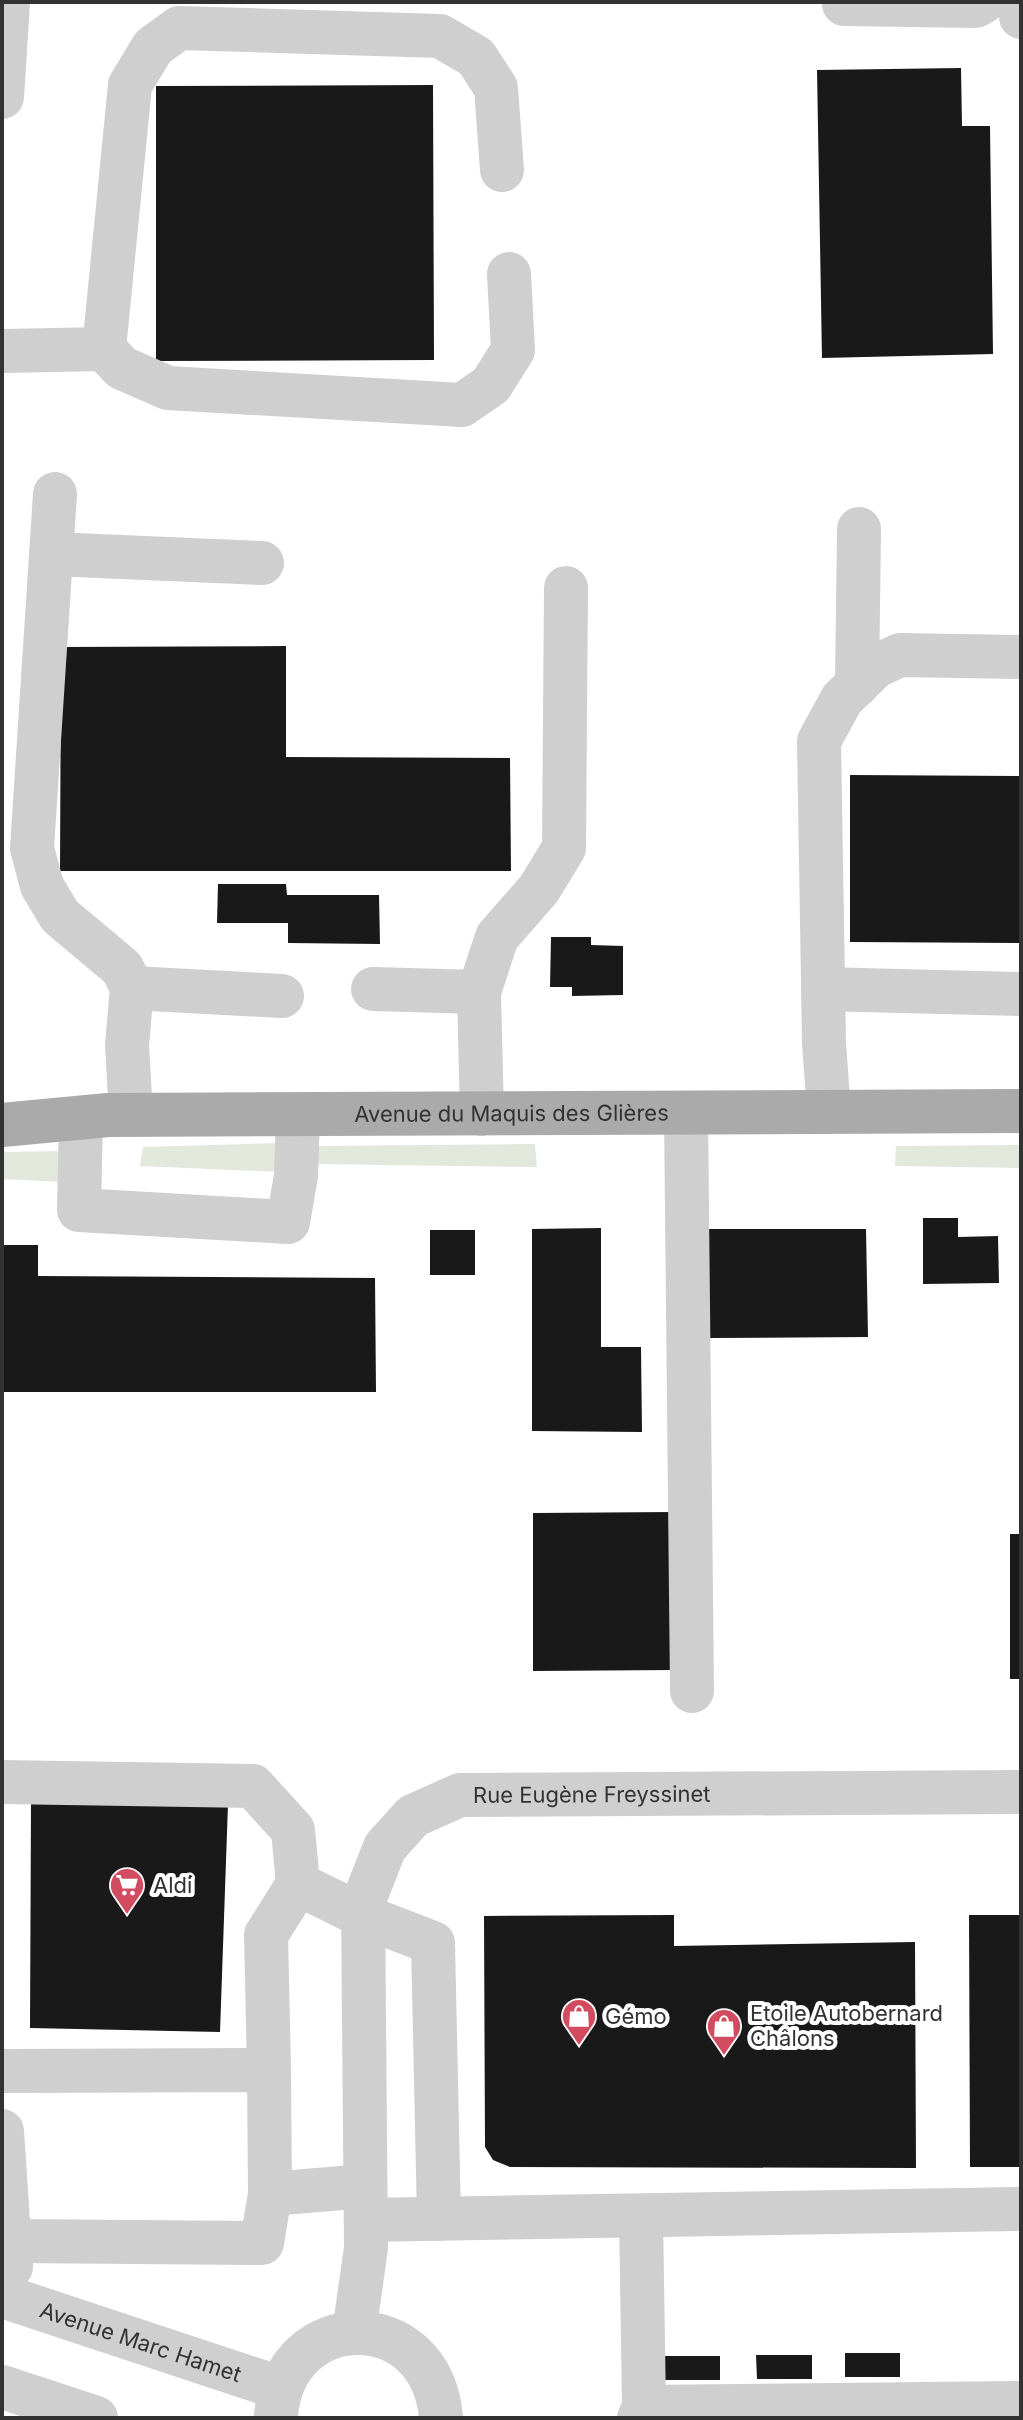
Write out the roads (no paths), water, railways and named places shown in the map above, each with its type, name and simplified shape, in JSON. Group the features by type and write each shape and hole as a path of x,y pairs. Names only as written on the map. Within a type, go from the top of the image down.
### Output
{"main road":[{"name":"Avenue du Maquis des Glières","path":"2,1125 131,1115 1021,1111"}],"street":[{"path":"2,97 8,2"},
{"path":"844,4 976,6 983,2"},
{"path":"1021,2 1021,17"},
{"path":"104,349 130,85 153,47 179,28 440,36 476,57 496,88 502,170"},
{"path":"2,351 104,349 122,368 168,388 462,405 491,385 513,350 509,274"},
{"path":"55,494 32,848 42,886 60,916 122,968 132,988 127,1045 131,1115"},
{"path":"857,685 859,529"},
{"path":"51,554 262,563"},
{"path":"482,1114 479,992 497,937 539,889 564,848 566,588"},
{"path":"829,1112 823,989 819,741 842,699 876,666 900,655 1021,657"},
{"path":"132,988 282,996"},
{"path":"373,989 479,992"},
{"path":"823,989 1021,994"},
{"path":"686,1114 692,1691"},
{"path":"81,1118 79,1210 288,1222 296,1176 298,1115"},
{"path":"2,1782 253,1786 293,1830 298,1884 266,1935 270,2194 262,2243 6,2240"},
{"name":"Rue Eugène Freyssinet","path":"354,2333 366,2248 363,1903 385,1847 413,1816 460,1795 1021,1792"},
{"path":"298,1884 363,1916 433,1943 439,2219"},
{"path":"2,2071 269,2070"},
{"path":"2,2131 6,2240 12,2261 2,2296"},
{"path":"270,2194 366,2203 439,2219 1021,2209"},
{"path":"641,2216 642,2413 964,2411 1021,2403"},
{"name":"Avenue Marc Hamet","path":"2,2296 278,2403"},
{"path":"278,2403 292,2366 309,2349 330,2338 354,2333 381,2335 405,2347 425,2365 437,2390 441,2418"},
{"path":"2,2387 96,2418"}],"place":[{"name":"Aldi","path":"127,1916"},
{"name":"Gémo","path":"579,2047"},
{"name":"Etoile Autobernard Châlons","path":"724,2057"}]}
